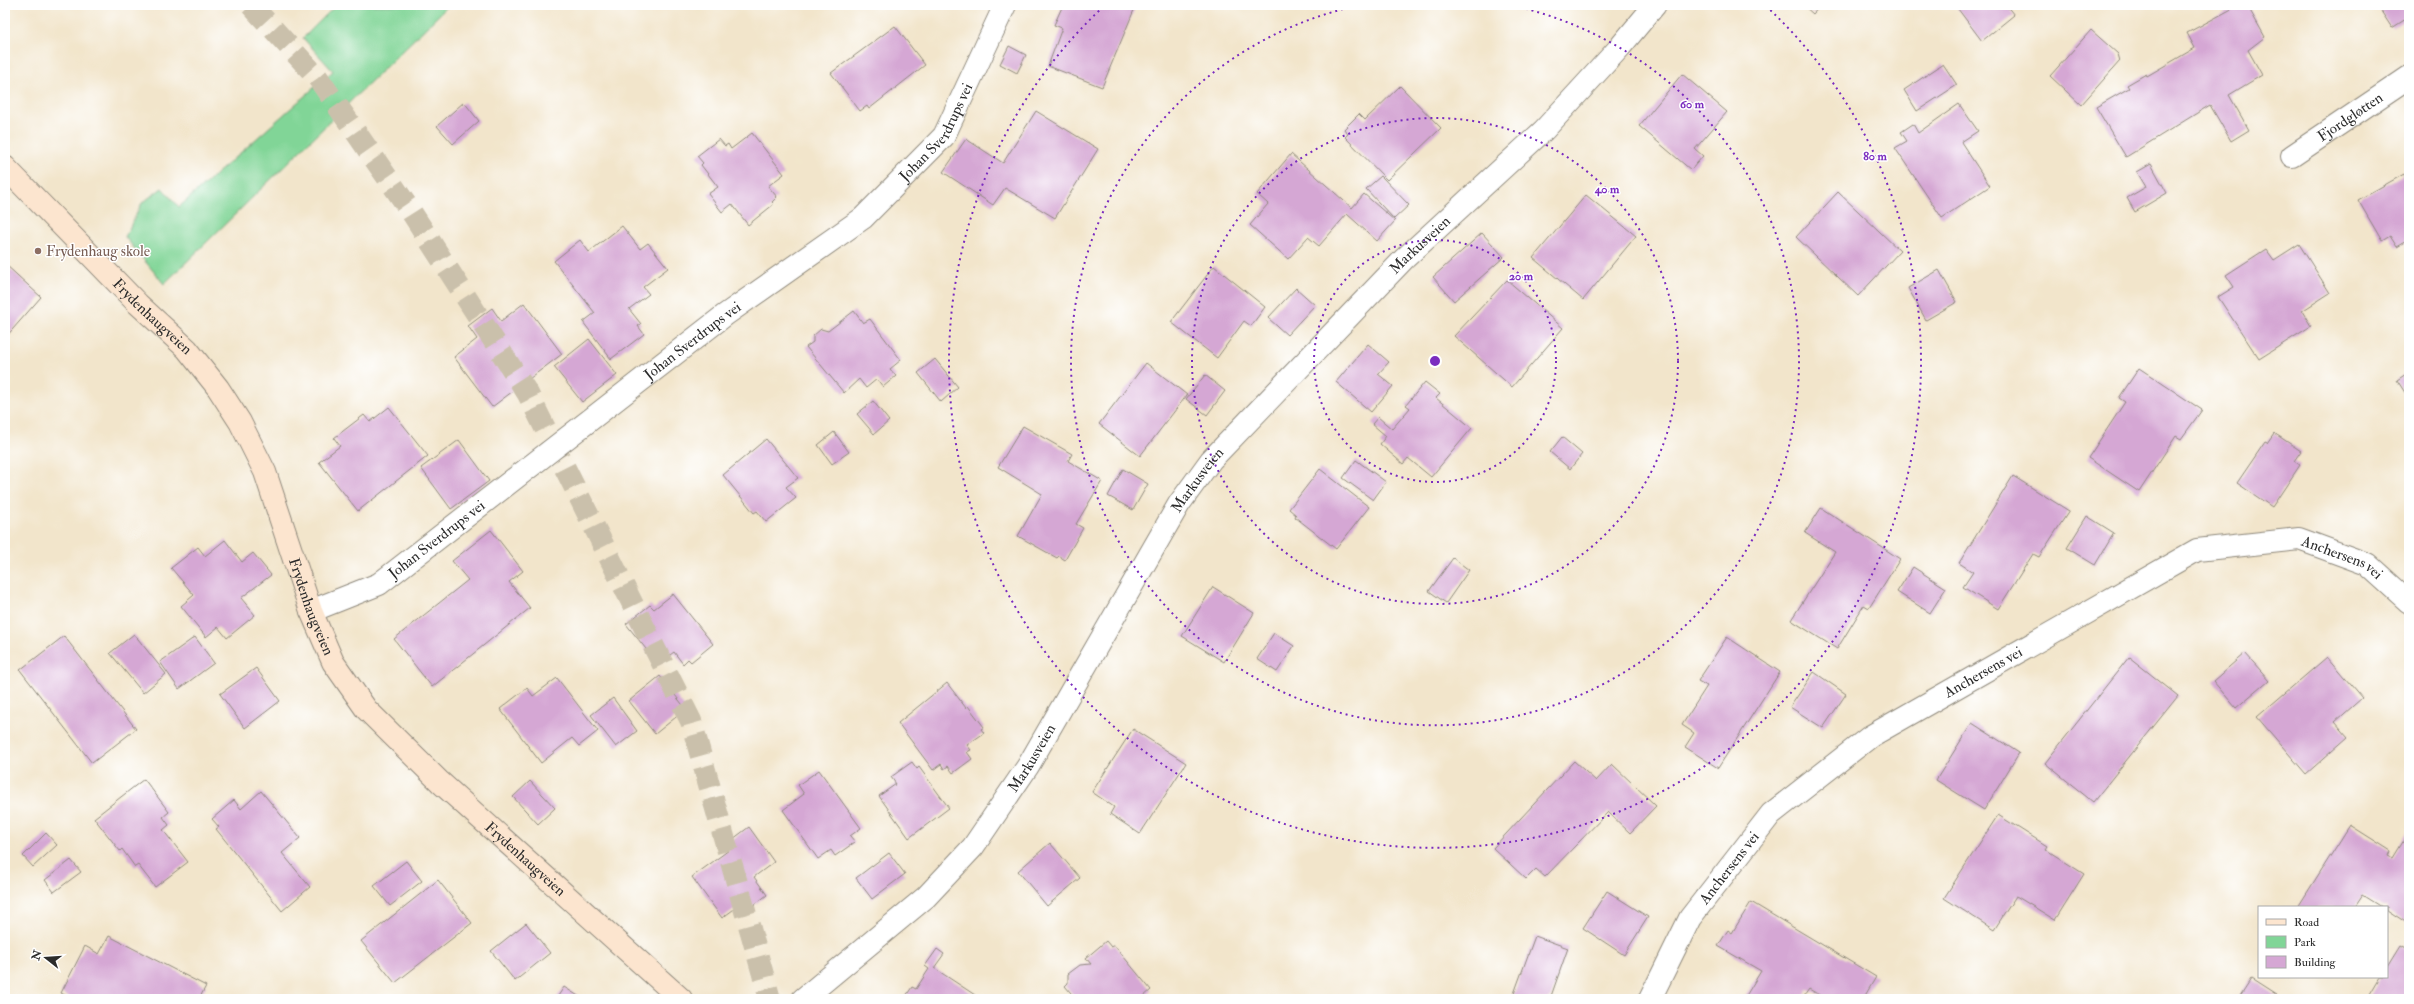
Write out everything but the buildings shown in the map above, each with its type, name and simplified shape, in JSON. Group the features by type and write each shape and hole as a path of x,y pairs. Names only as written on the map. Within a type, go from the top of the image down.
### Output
{"main road":[{"name":"Frydenhaugveien","path":"5,167 138,304 187,349 218,388 240,422 265,472 311,611 333,662 366,709 440,782 682,999"}],"street":[{"name":"Johan Sverdrups vei","path":"311,611 379,584 725,315 863,218 944,136 1005,5"},
{"name":"Markusveien","path":"803,999 926,897 973,847 1028,766 1179,504 1211,460 1338,325 1404,259 1544,130 1620,47 1655,5"},
{"name":"Fjordgløtten","path":"2292,156 2409,77"},
{"name":"Anchersens vei","path":"1650,999 1690,918 1771,814 1871,736 2197,550 2299,539 2367,564 2409,602"}],"green space":[{"path":"336,5 449,5 164,284 125,237 142,203 162,188 179,207 333,71 303,38"}],"tunnel":[{"path":"251,5 318,78 410,210 528,394 691,721 770,999"}],"place":[{"name":"Frydenhaug skole","path":"38,251"}]}
